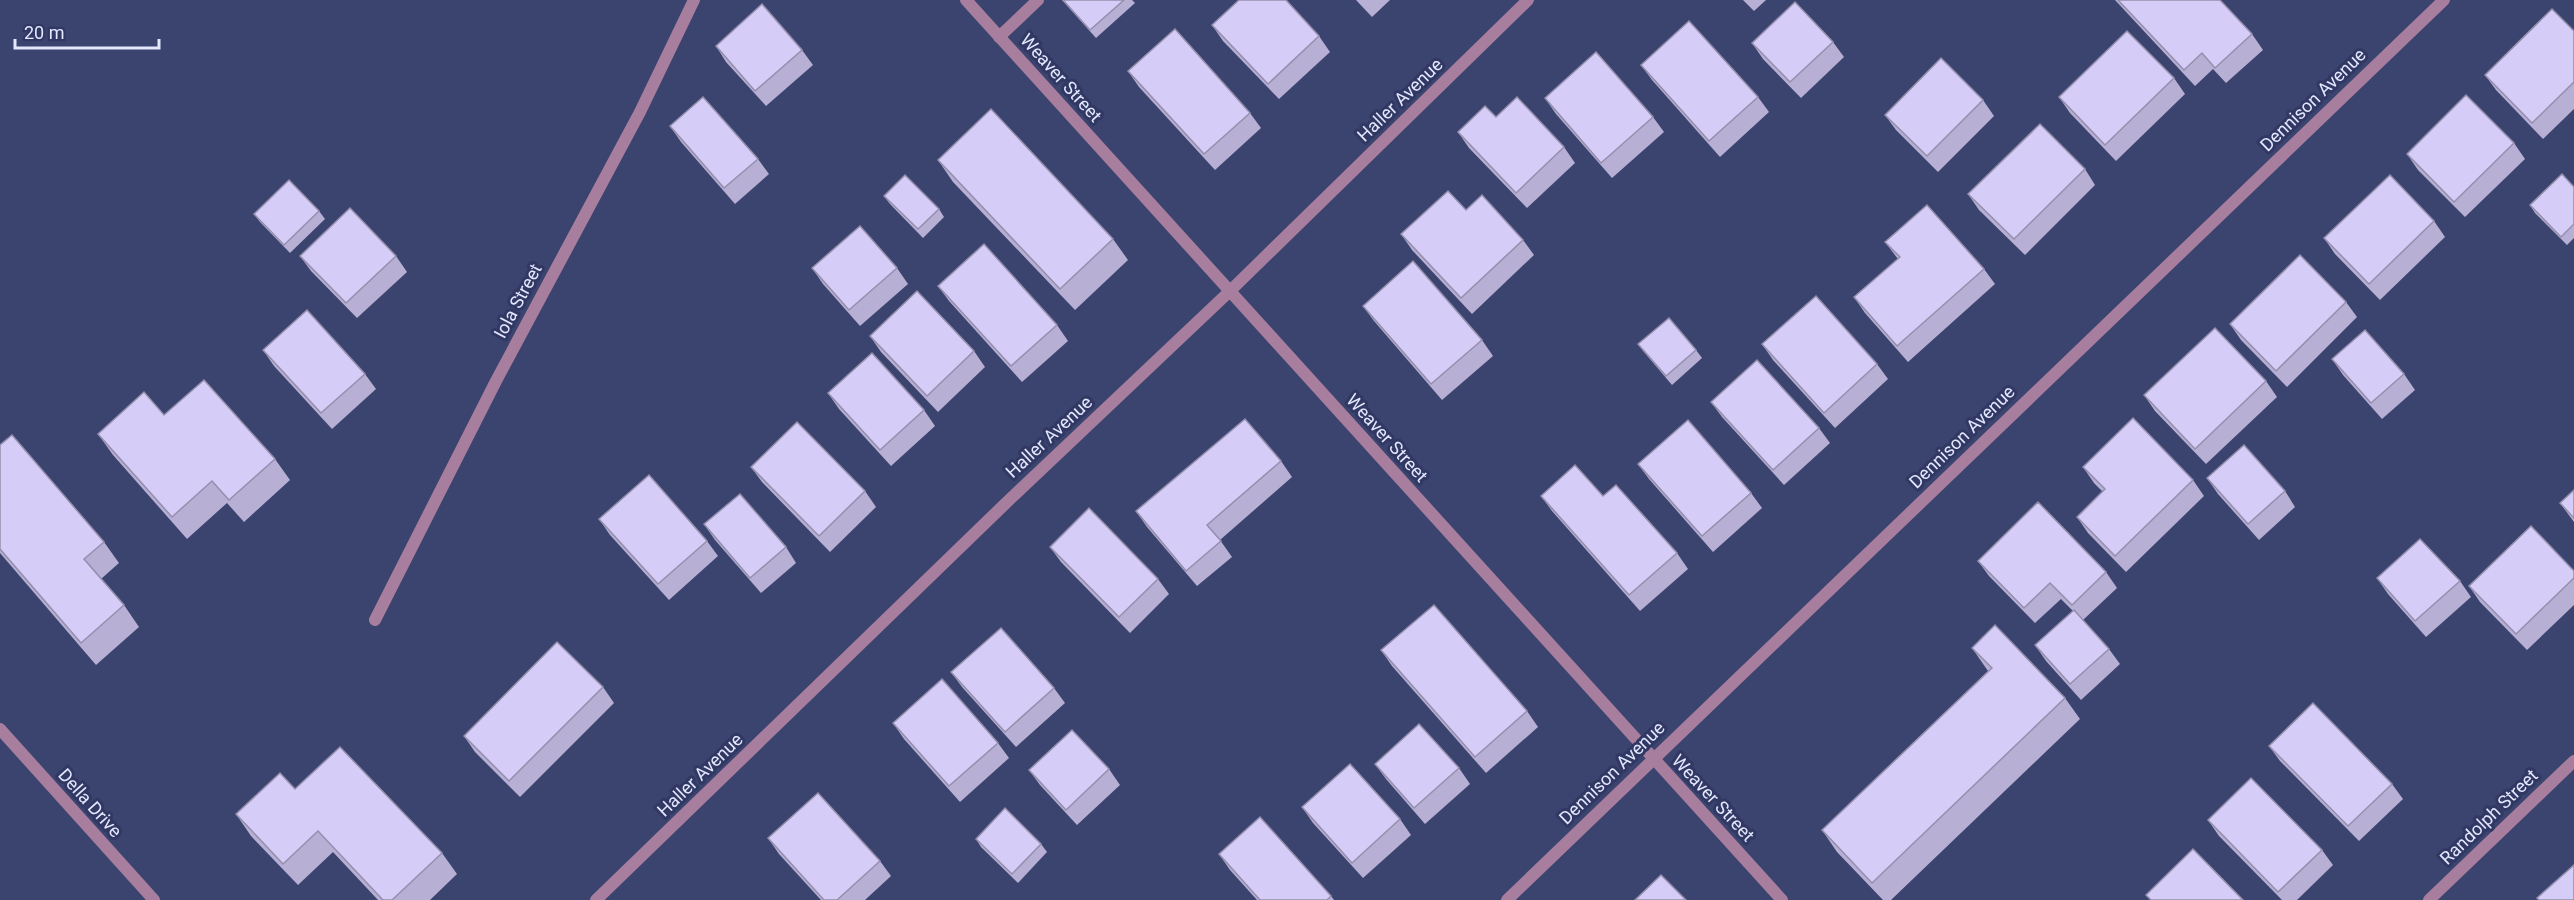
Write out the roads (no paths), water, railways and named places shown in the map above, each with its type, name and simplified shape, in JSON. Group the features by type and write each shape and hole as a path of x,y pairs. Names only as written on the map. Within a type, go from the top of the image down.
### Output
{"street":[{"name":"Iola Street","path":"375,620 495,381 640,112 694,0"},
{"name":"Weaver Street","path":"966,0 1782,900"},
{"path":"999,37 1038,0"},
{"name":"Haller Avenue","path":"596,900 1007,502 1230,291 1528,0"},
{"name":"Dennison Avenue","path":"1507,900 2444,0"},
{"name":"Della Drive","path":"0,729 154,900"},
{"name":"Randolph Street","path":"2429,900 2574,761"}]}
